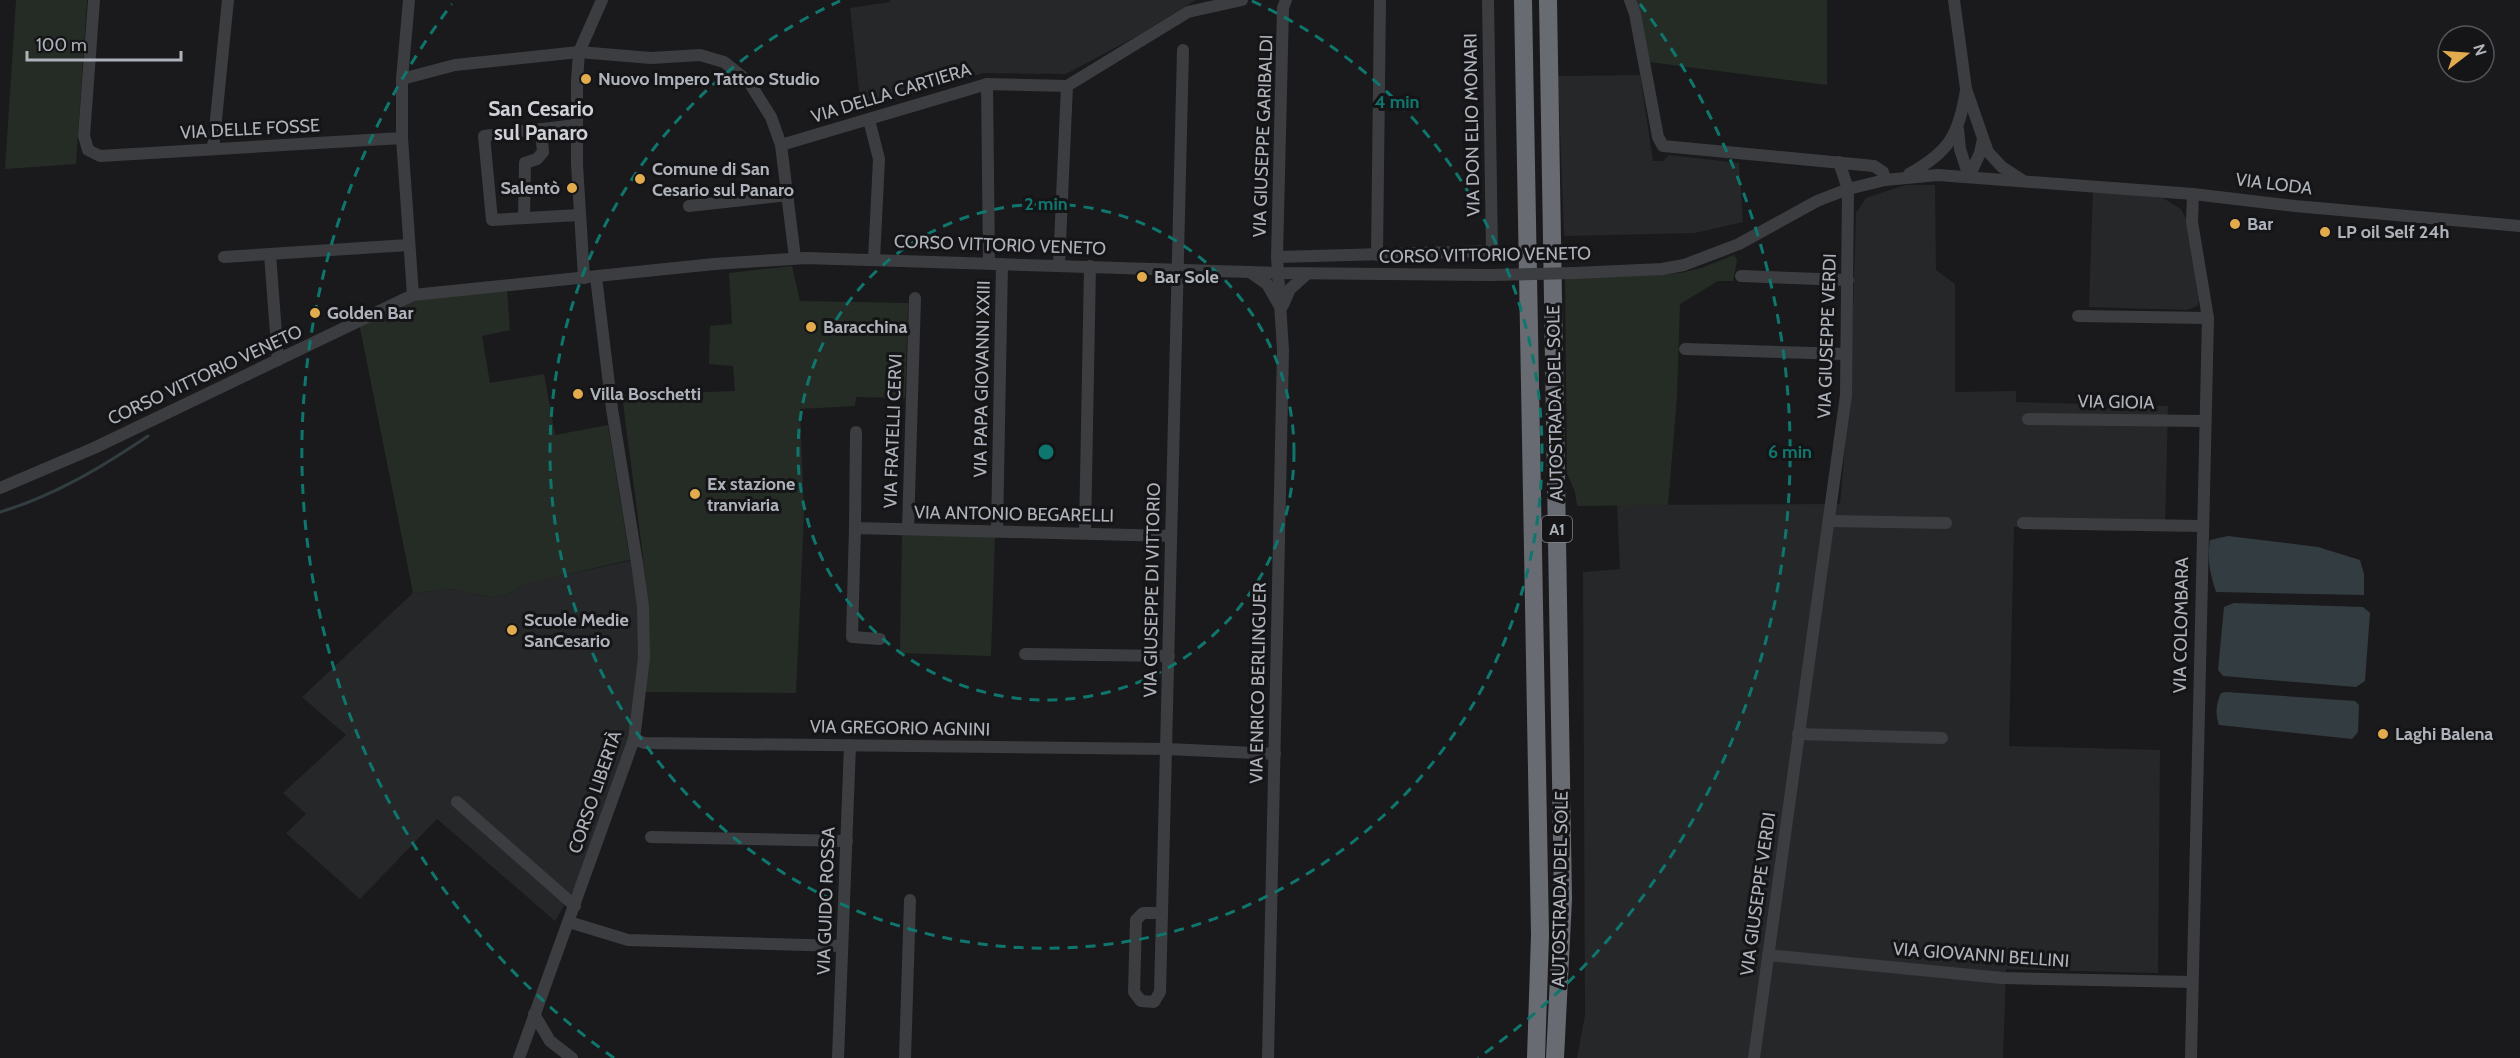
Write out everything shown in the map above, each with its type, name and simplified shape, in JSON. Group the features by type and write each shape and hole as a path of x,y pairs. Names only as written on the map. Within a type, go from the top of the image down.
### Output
{"highway":[{"name":"AUTOSTRADA DEL SOLE","path":"1523,0 1540,935 1536,1058"},
{"name":"AUTOSTRADA DEL SOLE","path":"1548,0 1563,899 1556,1058"}],"street":[{"name":"VIA DELLE FOSSE","path":"94,0 84,143 88,150 100,156 402,138"},
{"path":"213,149 228,0"},
{"path":"409,0 402,79 402,138 413,296"},
{"name":"CORSO LIBERTÀ","path":"521,1052 634,739 644,658 643,607 579,215 576,125 579,52 602,0"},
{"path":"1059,265 1067,86 1188,12 1242,0"},
{"name":"VIA GIUSEPPE GARIBALDI","path":"1279,273 1277,257 1283,8 1286,0"},
{"path":"1377,255 1380,0"},
{"name":"VIA DON ELIO MONARI","path":"1277,257 1492,251 1488,0"},
{"path":"1630,0 1637,24 1658,137 1663,146 1874,166 1883,172 1885,180"},
{"path":"1954,0 1966,89 1988,152 2002,167 2023,181"},
{"name":"VIA GIUSEPPE DI VITTORIO","path":"1162,913 1143,913 1138,915 1136,920 1134,992 1141,1001 1154,1002 1160,992 1167,749 1176,269 1183,50"},
{"path":"402,79 456,65 579,52 651,58 700,56 724,62 749,82 771,117 782,145 795,258"},
{"name":"VIA DELLA CARTIERA","path":"782,145 987,84 1067,86"},
{"name":"VIA PAPA GIOVANNI XXIII","path":"987,84 996,264 997,531"},
{"path":"1966,89 1958,128 1960,149 1969,177"},
{"path":"869,120 879,159 874,260"},
{"path":"576,125 483,136 492,220 579,215"},
{"path":"1904,177 1936,159 1944,151 1958,128"},
{"path":"524,218 525,163 537,159 543,152 541,129"},
{"path":"1969,177 1983,138"},
{"name":"VIA GIUSEPPE VERDI","path":"1758,1057 1768,954 1846,395 1848,189 1839,162"},
{"name":"CORSO VITTORIO VENETO","path":"0,488 43,471 413,296 795,258 1307,274 1491,275 1662,269 1684,265 1739,244 1817,201 1848,189 1904,177 1938,175 2023,181"},
{"name":"VIA LODA","path":"2023,181 2193,194 2295,206 2520,226"},
{"name":"VIA COLOMBARA","path":"2191,1058 2208,318 2192,222 2193,194"},
{"path":"689,206 788,195"},
{"path":"224,257 408,245"},
{"path":"270,254 278,360"},
{"path":"1085,534 1090,266"},
{"name":"VIA ENRICO BERLINGUER","path":"1250,272 1267,284 1281,309"},
{"name":"VIA ENRICO BERLINGUER","path":"1268,1058 1283,350 1279,273"},
{"path":"1281,309 1290,289 1307,274"},
{"path":"1741,276 1848,280"},
{"name":"VIA FRATELLI CERVI","path":"908,529 915,298"},
{"path":"2078,316 2208,318"},
{"path":"1685,349 1846,354"},
{"name":"VIA GIOIA","path":"2028,419 2204,422"},
{"path":"856,432 852,637 880,639"},
{"path":"1829,521 1946,523"},
{"path":"2023,523 2202,526"},
{"name":"VIA ANTONIO BEGARELLI","path":"855,528 1171,536"},
{"path":"1025,654 1169,656"},
{"path":"1798,734 1942,738"},
{"name":"VIA GREGORIO AGNINI","path":"634,739 644,743 1167,749 1275,754"},
{"name":"VIA GUIDO ROSSA","path":"838,1058 850,745"},
{"path":"457,802 575,906"},
{"path":"651,837 847,841"},
{"path":"905,1058 910,900"},
{"path":"569,922 628,940 842,946"},
{"name":"VIA GIOVANNI BELLINI","path":"1768,954 2002,978 2192,982"},
{"path":"534,1014 550,1041 572,1058"},
{"path":"532,1058 521,1052 537,1040 550,1041"}],"shaded area":[{"path":"16,0 87,0 76,164 5,169"},
{"path":"890,0 1196,0 1137,36 1066,74 984,73 861,108 850,8 890,2"},
{"path":"1635,0 1827,0 1827,85 1649,62"},
{"path":"1640,75 1653,161 1663,161 1669,155 1739,163 1743,222 1695,233 1564,236 1558,76"},
{"path":"1905,185 1935,185 1936,270 1955,284 1955,392 2016,391 2016,402 2168,406 2165,530 2014,527 2009,746 2160,750 2158,973 2006,969 2003,1058 1577,1058 1585,1015 1583,572 1620,569 1617,505 1840,504 1851,378 1856,213 1866,198"},
{"path":"2093,191 2163,198 2181,209 2187,221 2199,301 2197,306 2187,310 2089,307"},
{"path":"1734,255 1737,260 1733,281 1718,281 1680,304 1677,397 1668,505 1577,506 1575,492 1567,473 1565,279 1680,273 1701,268"},
{"path":"792,266 800,301 908,303 905,398 856,397 855,406 800,409 804,514 796,693 641,692 646,580 622,395 735,391 733,366 709,364 710,326 732,324 729,273"},
{"path":"507,289 510,330 482,336 490,383 544,374 555,435 608,425 630,560 524,584 506,595 489,597 453,589 413,593 359,323 423,297"},
{"path":"902,535 995,537 991,656 900,653"},
{"path":"2228,536 2318,547 2360,560 2364,574 2364,595 2216,592 2210,566 2210,540"},
{"path":"643,558 646,580 645,649 627,745 577,884 555,921 437,819 360,899 286,833 306,814 283,793 346,735 302,697 413,593 453,589 488,597 506,595 524,584"},
{"path":"2234,603 2363,607 2370,613 2365,681 2356,687 2223,676 2218,670 2224,607"},
{"path":"2221,693 2355,701 2359,705 2358,732 2352,739 2219,725 2217,705"}],"waterway":[{"path":"0,512 39,498 77,480 148,436"}],"place":[{"name":"Nuovo Impero Tattoo Studio","path":"586,79"},
{"name":"Comune di San Cesario sul Panaro","path":"640,179"},
{"name":"Salentò","path":"572,188"},
{"name":"Bar","path":"2235,224"},
{"name":"LP oil Self 24h","path":"2325,232"},
{"name":"Bar Sole","path":"1142,277"},
{"name":"Golden Bar","path":"315,313"},
{"name":"Baracchina","path":"811,327"},
{"name":"Villa Boschetti","path":"578,394"},
{"name":"Ex stazione tranviaria","path":"695,494"},
{"name":"Scuole Medie SanCesario","path":"512,630"},
{"name":"Laghi Balena","path":"2383,734"}],"district":[{"name":"San Cesario sul Panaro","path":"541,120"}]}
